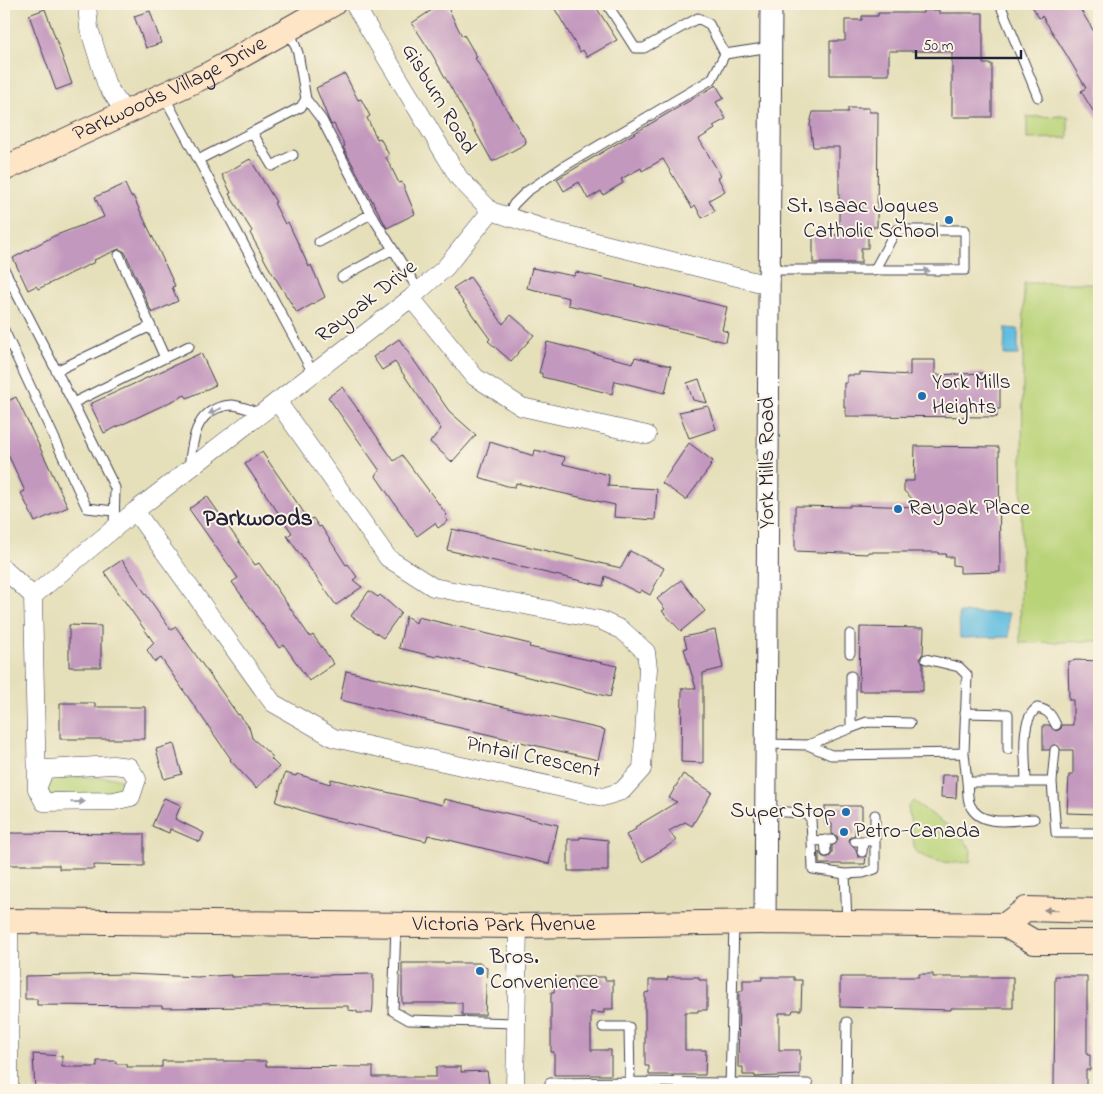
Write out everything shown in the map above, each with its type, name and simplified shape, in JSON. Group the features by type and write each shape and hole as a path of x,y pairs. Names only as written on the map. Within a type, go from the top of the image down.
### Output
{"main road":[{"name":"Parkwoods Village Drive","path":"4,169 208,74 333,4"},
{"path":"1005,925 1026,909 1099,911"},
{"name":"Victoria Park Avenue","path":"6,921 518,926 734,922 1005,925 1034,942 1099,942"}],"street":[{"path":"87,4 89,28 107,86 125,112"},
{"name":"Gisburn Road","path":"354,4 459,178 499,214"},
{"name":"York Mills Road","path":"765,922 771,4"},
{"path":"499,214 552,231 769,278"},
{"name":"Rayoak Drive","path":"32,596 114,520 135,511 415,294 445,268 499,214"},
{"path":"415,294 475,377 522,407 647,435"},
{"name":"Pintail Crescent","path":"135,511 273,703 334,738 603,797 622,791 642,769 648,668 646,652 622,630 600,620 433,587 388,558 277,401"},
{"path":"4,569 32,596 37,789 44,802 114,801 131,797 137,779 129,768 113,765 45,769 37,789"},
{"path":"6,921 9,1090"},
{"path":"515,1090 518,926"}],"lane":[{"path":"607,4 635,48 644,48 698,18 709,24 725,54"},
{"path":"1000,4 1038,98"},
{"path":"289,28 298,53 306,99 322,120 415,294"},
{"path":"725,54 771,47"},
{"path":"499,214 514,204 526,192 566,165 712,79 725,54"},
{"path":"163,94 313,373"},
{"path":"198,160 301,107 306,99"},
{"path":"252,132 272,166 293,155"},
{"path":"319,242 371,214"},
{"path":"769,278 874,271 965,270 965,230 896,230 874,271"},
{"path":"342,276 392,248"},
{"path":"119,255 165,358"},
{"path":"4,269 115,488 114,520 87,508 4,330"},
{"path":"56,371 151,326"},
{"path":"73,403 189,346"},
{"path":"189,469 199,421 212,410 232,405 261,413"},
{"path":"850,634 850,653"},
{"path":"926,659 959,667 966,675 964,753 969,804 977,815 988,820 1034,819"},
{"path":"851,676 851,728"},
{"path":"1026,782 1026,725 1029,713 1036,708 1045,709 1052,714 1056,725"},
{"path":"965,713 1008,714 1008,749"},
{"path":"808,745 868,722 910,723"},
{"path":"766,744 808,745 831,755 964,753"},
{"path":"1055,750 1052,782 1056,833 1099,833"},
{"path":"967,782 1052,782"},
{"path":"765,811 806,813 811,819 813,869 827,868 845,874 863,869 876,869 875,815"},
{"path":"812,841 829,840 826,852"},
{"path":"862,852 859,841 875,841"},
{"path":"845,874 847,923"},
{"path":"730,1086 734,922"},
{"path":"396,924 393,1011 409,1020 516,1023"},
{"path":"846,1090 847,1022"},
{"path":"603,1027 629,1027 630,1082"},
{"path":"550,1090 550,1083 630,1082 730,1086 808,1084 808,1090"}],"green space":[{"path":"1068,116 1068,138 1027,139 1027,117"},
{"path":"1024,283 1099,283 1099,641 1020,643"},
{"path":"50,776 117,778 123,783 123,791 118,796 50,795 45,789"},
{"path":"913,801 961,835 971,850 970,862 941,862 915,851 908,806"}],"water":[{"path":"1005,328 1018,329 1018,355 1004,355"},
{"path":"959,613 1009,613 1009,637 960,638"}],"building":[{"path":"441,4 446,4 462,36 464,35 477,57 475,58 526,141 525,144 494,161 492,161 432,54 412,23"},
{"path":"552,4 594,4 617,40 587,57 583,50 580,52"},
{"path":"1031,4 1077,4 1093,30 1099,42 1099,121 1081,91 1086,88 1042,16 1039,18"},
{"path":"45,9 72,84 56,90 29,15"},
{"path":"923,10 939,10 939,13 983,13 983,64 992,64 992,117 952,117 952,51 889,51 889,75 830,75 830,41 845,41 845,20 862,20 862,16 878,16 878,13 923,13"},
{"path":"150,11 161,43 146,48 134,16"},
{"path":"345,74 358,100 361,99 370,116 367,118 377,139 380,138 389,155 386,157 399,183 402,182 415,214 387,228 343,147 345,146 334,124 331,125 316,88"},
{"path":"716,85 724,98 716,102 726,119 713,126 715,129 699,139 721,176 718,178 725,191 709,200 715,211 702,218 695,205 692,208 663,159 642,171 641,168 621,179 623,183 603,195 601,191 588,199 579,182 564,191 557,179"},
{"path":"848,108 869,108 869,112 878,112 877,227 868,227 868,248 861,248 861,263 813,263 813,235 839,235 839,147 813,147 810,124 813,112 848,112"},
{"path":"250,159 276,202 274,203 285,224 288,222 309,267 311,265 325,297 297,313 250,233 252,231 229,194 231,193 222,175"},
{"path":"125,184 131,197 133,196 175,286 172,287 178,301 152,313 125,252 119,249 38,289 36,286 28,290 13,258 54,236 104,217 95,197"},
{"path":"532,268 574,276 576,272 727,307 722,330 728,332 726,342 568,305 569,298 527,288"},
{"path":"470,277 503,324 511,315 534,335 511,361 488,341 490,339 453,288"},
{"path":"399,339 449,411 476,435 452,462 430,442 441,429 395,362 382,370 373,357"},
{"path":"547,342 633,363 635,357 671,366 665,393 615,381 612,394 542,377 542,373 539,373"},
{"path":"201,353 216,385 187,398 185,395 104,433 90,404"},
{"name":"York Mills Heights","path":"910,360 935,360 935,375 985,373 985,376 998,376 998,384 1000,384 1000,409 997,409 997,417 846,416 846,408 844,408 844,383 847,383 847,375 860,375 860,372 910,375"},
{"path":"699,379 707,403 693,400 687,383"},
{"path":"342,387 394,461 402,455 447,515 445,517 448,521 438,528 435,523 417,536 375,475 380,471 328,397"},
{"path":"16,397 68,507 35,522 21,493 25,491 4,446 4,403"},
{"path":"708,406 716,429 689,438 679,412"},
{"path":"490,442 534,456 535,450 565,457 563,464 609,475 608,486 657,489 655,520 614,517 615,505 516,483 515,487 507,486 479,477"},
{"path":"689,443 713,461 686,500 662,483"},
{"name":"Rayoak Place","path":"915,446 999,447 1000,572 960,573 960,566 953,565 953,557 945,557 946,554 938,554 938,552 868,552 868,554 795,551 795,506 921,507 904,491 904,481 914,481"},
{"path":"262,452 309,520 313,518 319,527 321,526 346,565 348,564 357,577 353,580 362,587 336,605 287,536 292,533 245,464"},
{"path":"207,496 255,565 259,563 310,637 313,635 334,664 309,681 284,645 279,648 232,582 238,578 189,509"},
{"path":"452,529 621,568 630,551 664,568 650,595 641,590 639,593 605,576 603,586 447,550"},
{"path":"122,560 171,630 176,627 238,715 249,727 252,738 273,757 271,759 279,767 256,788 230,760 161,658 155,662 147,650 154,643 104,572"},
{"path":"681,580 705,611 681,631 662,611 665,609 657,599"},
{"path":"369,591 378,597 380,595 401,613 383,638 351,616"},
{"path":"406,616 416,623 418,617 530,644 529,647 617,666 610,697 437,655 436,657 399,648"},
{"path":"69,625 101,626 101,667 69,667"},
{"path":"860,627 924,628 923,653 920,658 923,664 923,691 859,691"},
{"path":"715,630 723,668 703,673 703,763 681,762 682,688 696,688 684,649 687,648 684,637"},
{"path":"1076,660 1099,661 1099,814 1067,813 1069,775 1073,775 1073,750 1061,750 1055,744 1049,750 1043,750 1043,725 1049,725 1056,731 1061,729 1062,725 1073,725 1073,700 1069,700 1068,662"},
{"path":"346,671 605,730 598,760 340,700"},
{"path":"60,703 95,703 95,707 145,707 145,739 60,739"},
{"path":"174,744 182,774 164,779 156,749"},
{"path":"285,773 296,776 297,774 330,784 331,779 442,805 444,799 558,825 549,864 428,835 426,841 322,817 276,802"},
{"path":"683,774 712,792 692,826 685,822 669,831 676,841 642,862 626,835 636,829 635,827 677,802 669,798"},
{"path":"942,775 957,775 956,798 941,797"},
{"path":"164,798 181,805 175,819 204,833 200,842 170,829 169,833 152,826"},
{"name":"Petro-Canada","path":"825,806 862,806 862,822 855,822 855,835 850,837 849,841 856,849 858,857 866,856 865,864 819,864 819,852 823,857 829,857 832,854 832,846 838,840 837,836 832,834 832,824 825,824"},
{"path":"10,833 144,834 144,866 94,865 94,869 59,869 59,865 9,865"},
{"path":"580,837 608,840 608,871 568,871 568,839 580,839"},
{"path":"402,963 481,963 487,968 485,1015 462,1015 462,1003 402,1003"},
{"path":"127,974 197,977 231,975 231,977 373,974 372,1013 357,1013 357,1011 348,1010 348,1006 162,1008 162,1006 37,1005 37,999 25,999 25,976"},
{"path":"919,974 933,974 933,977 1013,977 1013,1008 951,1008 951,1010 840,1007 840,977 919,977"},
{"path":"1055,976 1087,976 1087,1055 1090,1055 1090,1070 1086,1070 1086,1090 1055,1090 1054,1088"},
{"path":"574,977 605,977 605,980 613,980 613,1009 604,1009 604,1013 591,1012 591,1050 611,1050 611,1075 554,1075 554,1052 551,1052 551,992 554,992 555,980 574,980"},
{"path":"668,977 699,977 699,980 707,980 707,1010 685,1012 685,1050 706,1050 705,1075 649,1075 649,1066 645,1066 645,993 649,992 649,980 667,980"},
{"path":"762,977 794,977 794,980 802,980 801,1010 793,1010 792,1013 779,1013 779,1050 800,1050 800,1075 755,1077 755,1075 743,1075 743,1067 738,1067 739,991 743,991 743,980 762,980"},
{"path":"33,1054 62,1056 62,1067 97,1067 97,1061 116,1061 116,1064 127,1064 127,1067 162,1067 162,1061 266,1061 266,1066 373,1067 373,1077 436,1077 436,1067 461,1067 461,1072 487,1071 490,1090 35,1090"}],"place":[{"name":"St. Isaac Jogues Catholic School","path":"949,220"},
{"name":"York Mills Heights","path":"922,396"},
{"name":"Rayoak Place","path":"898,509"},
{"name":"Super Stop","path":"846,812"},
{"name":"Petro-Canada","path":"844,832"},
{"name":"Bros. Convenience","path":"480,971"}],"district":[{"name":"Parkwoods","path":"258,519"}]}
